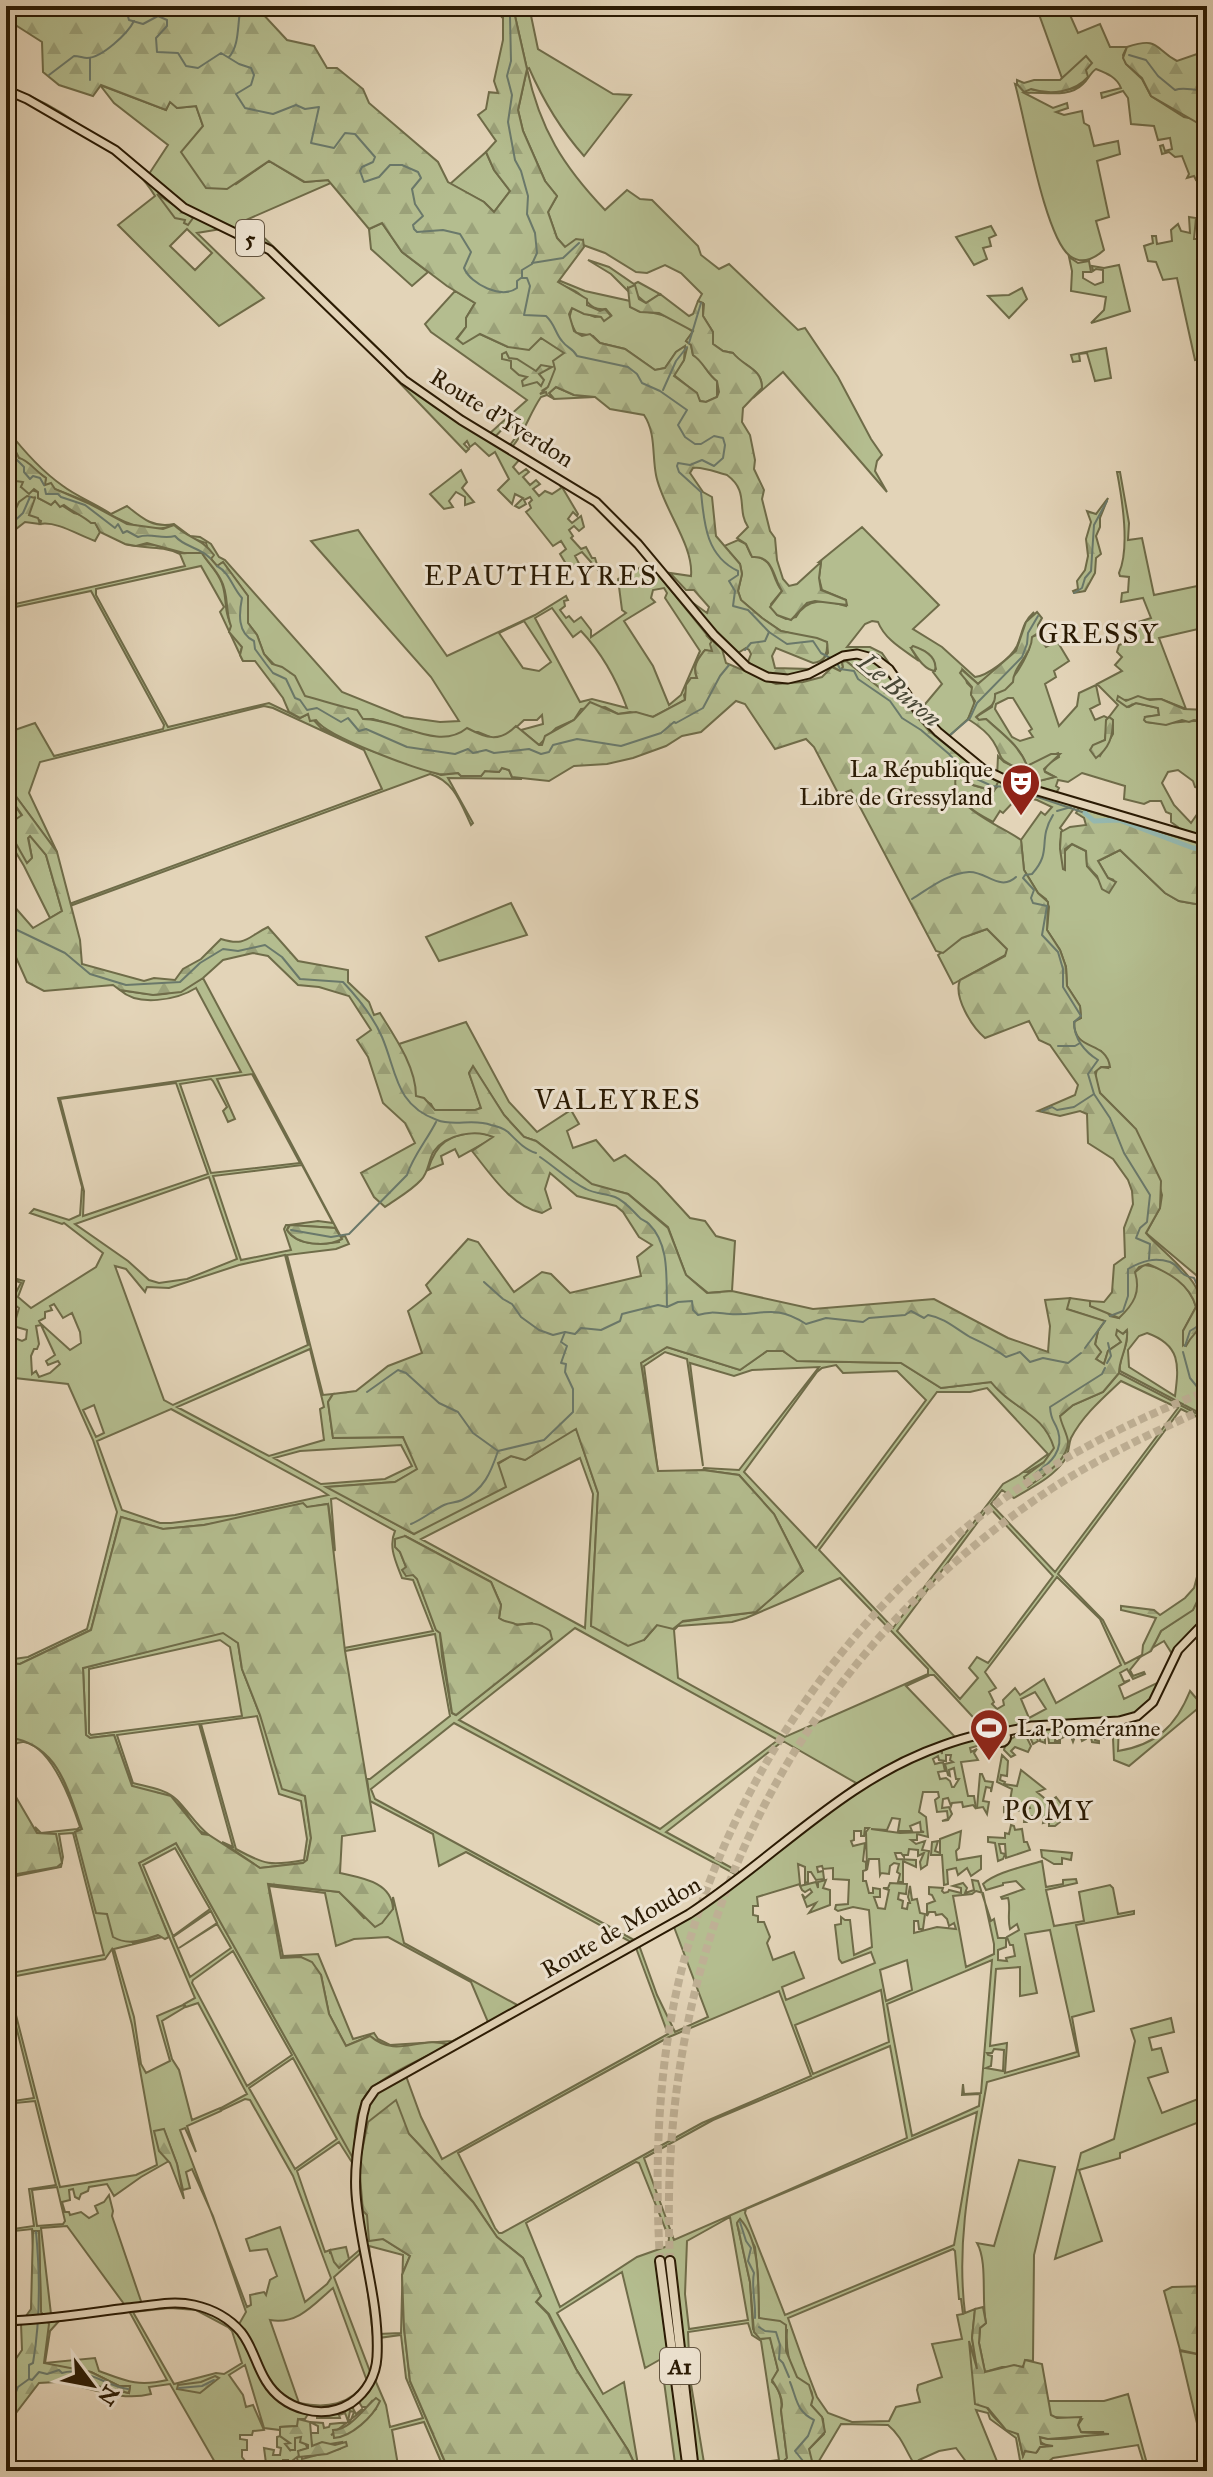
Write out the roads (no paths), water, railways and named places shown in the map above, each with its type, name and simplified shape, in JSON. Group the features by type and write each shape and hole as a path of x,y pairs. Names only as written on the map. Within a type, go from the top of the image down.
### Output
{"highway":[{"name":"A1","path":"660,2261 691,2471"},
{"name":"A1","path":"670,2261 691,2471"}],"main road":[{"name":"Route d'Yverdon","path":"6,90 33,102 115,150 184,208 270,250 404,380 461,420 596,502 644,552 714,635 747,667 767,677 788,679 809,674 846,655 863,654 884,664 924,719 997,778 1207,841"},
{"name":"Route de Moudon","path":"6,2321 178,2303 207,2309 234,2326 249,2344 267,2383 277,2395 294,2406 317,2411 339,2408 357,2398 371,2381 377,2361 369,2266 357,2198 364,2111 370,2096 381,2085 689,1914 864,1782 922,1753 977,1736 1001,1736 1032,1726 1119,1721 1142,1713 1156,1697 1178,1650 1207,1620"}],"waterway":[{"name":"Le Buron","path":"125,6 129,20 143,24 158,16 167,20 167,26 156,38 157,52 178,53 186,66 198,68 221,53 251,68 254,75 251,85 236,94 245,108 273,114 296,105 305,109 319,107 311,143 334,148 345,133 355,134 375,157 360,171 364,182 379,177 390,165 402,165 418,172 421,178 412,189 415,204 423,216 413,225 417,232 443,230 460,234 471,252 464,268 480,285 495,291 511,291 517,288 517,281 527,278 530,286 524,315 546,316 562,341 577,356 628,367 642,383 660,391 687,410 678,425 685,437 695,444 714,436 723,438 723,458 714,466 702,460 690,465 678,463 677,466 679,472 701,492 706,527 713,548 727,565 738,571 738,575 729,581 735,591 733,606 748,610 769,632 787,644 813,641 821,653 832,659"},
{"path":"229,57 237,40 241,6"},
{"path":"507,12 510,17 511,61 507,76 512,95 508,122 515,160 528,196 527,214 535,233 537,253 532,264 522,270 522,277"},
{"path":"49,75 74,56 93,57 107,49 134,21"},
{"path":"1129,55 1146,60 1158,76 1175,90 1207,89"},
{"path":"90,58 90,80"},
{"path":"532,263 563,258 579,243"},
{"path":"689,343 701,303"},
{"path":"663,390 676,361 687,347"},
{"path":"11,454 24,467 30,479 33,476 40,478 44,485"},
{"path":"45,489 46,494 58,494 85,505 115,528 118,524 123,533 127,531 138,537 175,536 210,558"},
{"path":"8,527 23,513 30,497"},
{"path":"1074,593 1082,588 1091,571 1094,525 1107,501"},
{"path":"217,566 225,572 242,598 240,616 245,633 254,641 255,649 273,673 286,679 295,698 307,710 317,708 341,722 348,718 359,731 366,729 407,747 455,754 468,749 473,753 529,749 541,754 549,752 553,745 577,739 621,746 661,733 674,722 703,708 729,665"},
{"path":"950,735 970,718 977,703 1022,657 1028,633 1038,616"},
{"path":"745,650 751,643 765,641 769,632"},
{"name":"Le Buron","path":"837,663 840,669 854,671 858,679 890,701 902,718 949,754 968,775 992,786 1008,787 1085,813"},
{"name":"Le Buron","path":"1057,811 1071,807"},
{"name":"Le Buron","path":"1085,813 1094,821 1119,820 1193,848 1207,850"},
{"path":"1053,815 1048,824 1042,859 1032,874 1023,878 1034,890 1033,903 1047,906 1042,935 1058,952 1063,969 1063,987 1081,1016 1074,1022 1078,1039 1098,1060 1088,1074 1094,1094 1150,1195 1147,1222 1136,1238 1150,1244 1149,1259"},
{"path":"912,899 961,873 975,873 999,882 1016,877"},
{"path":"6,910 15,929 65,953 90,974 126,985 180,982 200,963 223,949 238,951 265,945 282,957 300,979 343,982 349,988 378,1029 399,1086 423,1114 443,1122 477,1122 500,1128 536,1153"},
{"path":"1058,1046 1080,1043"},
{"path":"1042,1111 1052,1107 1057,1110 1074,1107 1094,1094"},
{"path":"291,1230 331,1237 349,1234 407,1175 436,1122"},
{"path":"540,1157 580,1186 619,1199 656,1232 664,1252 667,1307 692,1301 693,1310 698,1315 776,1312 806,1324 826,1318 863,1322 869,1318 905,1315 911,1311 924,1318 928,1315 940,1319 1006,1357 1020,1352 1030,1362 1043,1358 1068,1363 1081,1353"},
{"path":"1110,1316 1123,1311 1128,1296 1128,1269 1148,1261 1170,1262 1185,1275 1194,1278 1203,1298 1198,1326 1190,1331 1185,1346"},
{"path":"484,1282 512,1304 521,1317 539,1330 553,1335 565,1332 575,1334 581,1328 601,1330 620,1321 622,1314 658,1305 667,1307"},
{"path":"1085,1348 1105,1321"},
{"path":"367,1392 398,1370 406,1373 439,1403 458,1412 473,1433 498,1451 544,1440 573,1412 573,1389 565,1372 566,1364 561,1363 567,1346 561,1342 565,1332"},
{"path":"1107,1363 1111,1356 1108,1343"},
{"path":"1183,1352 1190,1378 1207,1399"},
{"path":"1036,1473 1058,1450 1058,1431 1050,1407 1102,1374 1105,1368"},
{"path":"411,1524 476,1491 489,1473 498,1451"},
{"path":"740,2222 751,2248 748,2261 754,2273 755,2318"},
{"path":"6,2410 12,2392 16,2392 29,2379 29,2365 33,2363 39,2298 36,2232"},
{"path":"759,2327 776,2332 780,2345 779,2359 789,2377"},
{"path":"29,2379 32,2380 39,2372 79,2372 128,2389"},
{"path":"179,2388 202,2386 214,2380"},
{"path":"790,2382 800,2409 814,2420 808,2436 795,2451 803,2461 797,2471"}],"tunnel":[{"path":"660,2261 659,2132 664,2067 674,2003 695,1923 724,1845 762,1771 806,1700 857,1634 915,1573 977,1518 1084,1448 1207,1391"},
{"path":"670,2261 671,2145 686,2033 714,1925 756,1823 810,1727 878,1639 958,1560 1070,1477 1207,1408"}],"place":[{"name":"La République Libre de Gressyland","path":"1021,817"},
{"name":"La Poméranne","path":"989,1762"}],"district":[{"name":"EPAUTHEYRES","path":"541,575"},
{"name":"GRESSY","path":"1099,633"},
{"name":"VALEYRES","path":"618,1099"},
{"name":"POMY","path":"1049,1810"}]}
